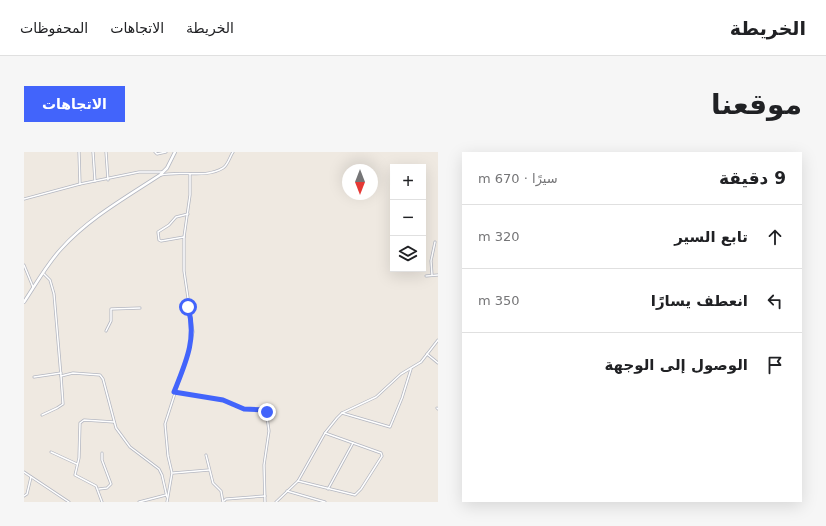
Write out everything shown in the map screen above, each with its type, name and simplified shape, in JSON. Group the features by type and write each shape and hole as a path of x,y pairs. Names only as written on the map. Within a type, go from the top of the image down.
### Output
{"street":[{"path":"79,152 80,184"},
{"path":"93,152 95,181"},
{"path":"106,152 108,180"},
{"path":"155,152 157,154 166,152"},
{"path":"24,302 60,250 83,227 160,175 167,168 175,152"},
{"path":"160,175 176,172 190,174 209,172 224,167 234,152"},
{"path":"24,199 80,184 108,180 139,172 163,172"},
{"path":"166,496 171,486 172,473 168,456 164,424 188,353 193,332 184,271 184,237 188,214 190,174"},
{"path":"184,237 161,241 159,240 158,232 169,225 176,217 188,214"},
{"path":"432,275 431,261 435,242"},
{"path":"24,265 33,288"},
{"path":"42,415 63,404 54,294 50,280 43,273"},
{"path":"426,276 438,275"},
{"path":"106,331 111,321 111,309 140,308"},
{"path":"276,502 298,481 326,433 342,413 376,397 396,378 421,362 438,340"},
{"path":"427,354 438,363"},
{"path":"342,413 390,427 412,368"},
{"path":"34,377 73,373 102,376 114,422 123,440 159,469 162,475 167,502"},
{"path":"174,392 223,400 244,409 266,410 269,431 264,465 265,502"},
{"path":"102,502 99,489 96,486 75,475 80,421 114,422"},
{"path":"298,481 354,495 357,494 381,459 381,453 326,433"},
{"path":"328,489 353,443"},
{"path":"50,452 77,464"},
{"path":"99,489 101,490 111,485 102,460 102,453"},
{"path":"206,455 214,486 221,491 223,502"},
{"path":"172,473 209,470"},
{"path":"24,472 45,484 69,502"},
{"path":"24,496 27,494 31,477"},
{"path":"288,491 325,502"},
{"path":"139,502 166,496"},
{"path":"223,502 227,498 265,496"}],"route":[{"path":"188,307 192,319 193,332 184,366 174,392 202,395 226,401 236,407 266,410 267,412"}]}
